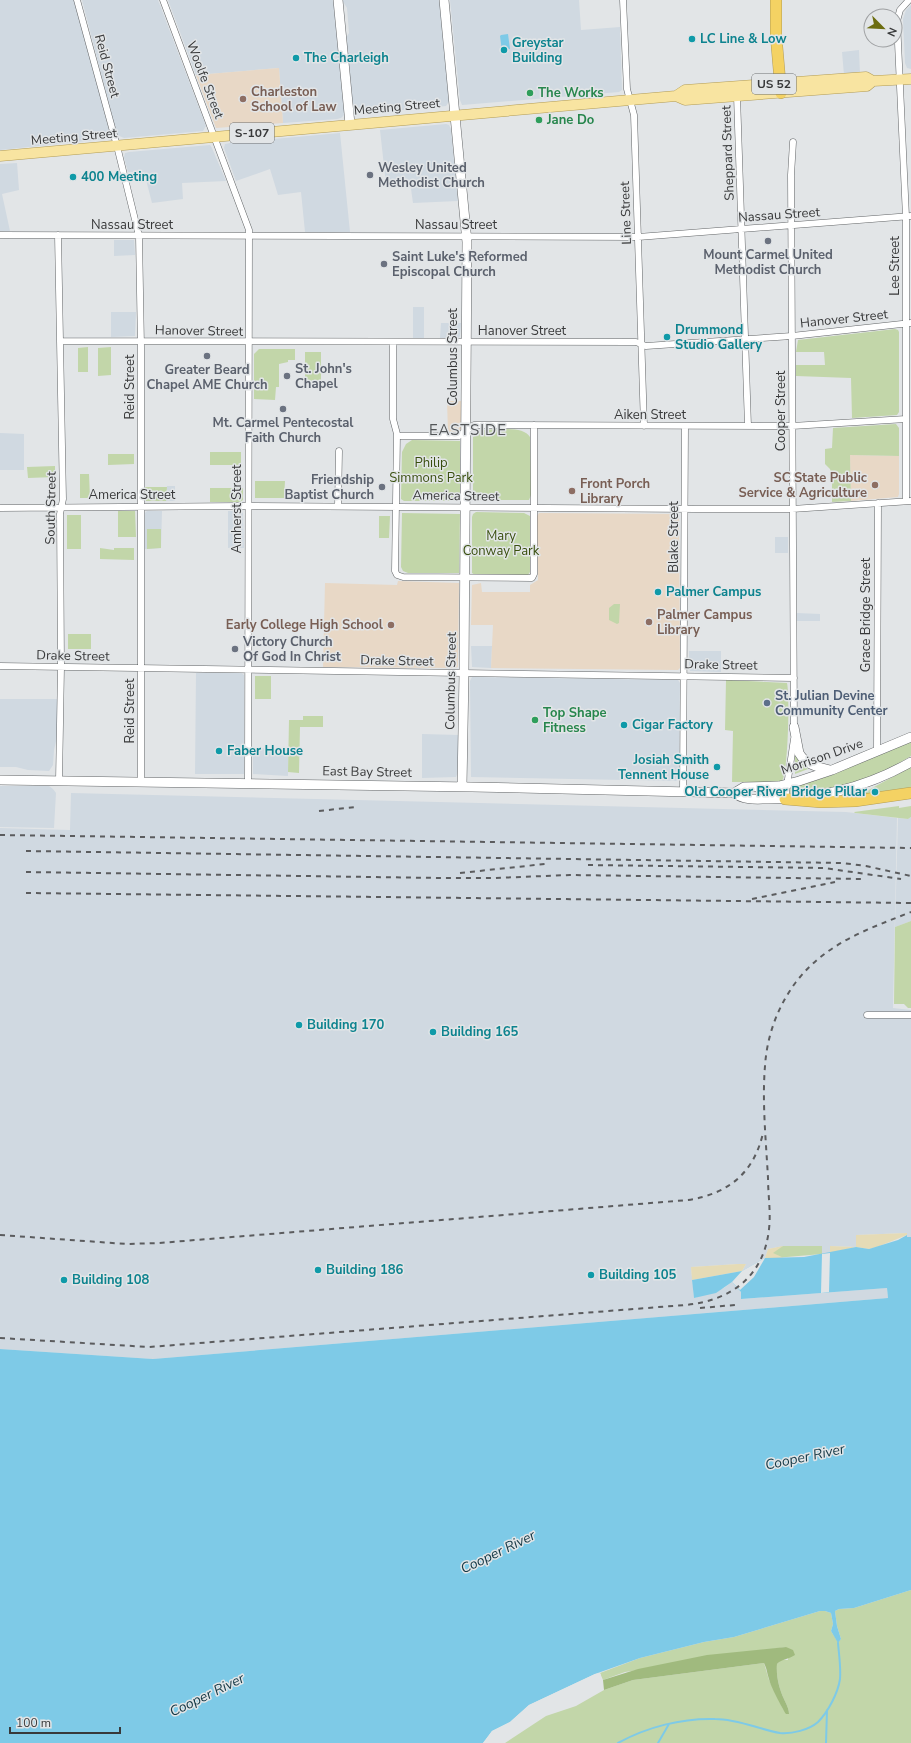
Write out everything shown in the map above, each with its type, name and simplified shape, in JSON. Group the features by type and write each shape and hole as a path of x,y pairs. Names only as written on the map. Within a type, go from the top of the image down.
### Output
{"highway":[{"path":"776,0 776,35 781,88"},
{"path":"785,799 821,802 855,801 911,793"}],"main road":[{"path":"338,0 350,124"},
{"name":"Columbus Street","path":"444,0 467,236 466,507 462,786"},
{"name":"Meeting Street","path":"676,96 685,100 736,96 781,88 866,77 873,81 911,79"},
{"name":"Meeting Street","path":"0,156 676,96 685,90 781,88"},
{"path":"794,727 801,757 810,765 832,770"},
{"name":"Morrison Drive","path":"734,793 744,787 788,784 832,770 911,737"},
{"path":"734,793 742,798 785,799 841,791 871,781 911,762"},
{"name":"East Bay Street","path":"0,780 462,786 683,793 734,793"}],"street":[{"name":"Reid Street","path":"77,0 117,146 139,236 141,341 141,782"},
{"name":"Woolfe Street","path":"163,0 215,137 248,230 248,235"},
{"name":"Line Street","path":"623,0 627,89 634,115 644,426"},
{"name":"Lee Street","path":"908,501 906,419 909,216 897,21 900,10 909,0"},
{"name":"Sheppard Street","path":"736,96 748,426"},
{"name":"Cooper Street","path":"785,799 794,727 791,225 791,175 793,142"},
{"name":"Nassau Street","path":"0,235 638,237 909,216"},
{"name":"South Street","path":"58,235 63,499 60,514 61,667 59,781"},
{"name":"Amherst Street","path":"248,235 248,784"},
{"name":"Hanover Street","path":"60,341 636,342 646,346 792,336 908,323"},
{"path":"393,342 393,419 397,436 395,571 397,576 532,578 534,574 535,508 534,425"},
{"name":"Aiken Street","path":"397,436 456,436 466,432 474,426 792,426 906,419"},
{"name":"Blake Street","path":"683,793 685,426"},
{"path":"338,506 339,451"},
{"name":"America Street","path":"0,508 62,506 338,506 684,509 792,508 908,501"},
{"name":"Grace Bridge Street","path":"877,751 878,503"},
{"name":"Drake Street","path":"0,666 684,675 794,678"},
{"path":"866,1015 911,1015"}],"shaded area":[{"path":"0,0 76,0 109,130 108,138 0,150"},
{"path":"82,0 158,0 206,126 203,131 124,138 117,135"},
{"path":"168,0 334,0 345,110 344,115 337,119 283,123 279,68 196,75"},
{"path":"342,0 440,0 450,100 446,106 358,114 353,112 345,40 349,33 347,8"},
{"path":"450,0 579,0 581,30 620,27 622,90 619,92 462,105 460,100"},
{"path":"911,5 911,69 907,68 905,63 903,19 906,10"},
{"path":"859,50 860,74 844,75 842,52"},
{"name":"Charleston School of Law","path":"279,68 283,123 216,128 196,75"},
{"path":"446,124 449,125 451,129 458,201 413,203 410,182 386,184 380,130"},
{"path":"340,133 350,232 305,232 301,192 278,195 270,169 236,181 224,148 225,144 230,143"},
{"path":"210,145 226,181 182,183 183,199 152,203 144,172 128,172 124,157 125,153 129,152"},
{"path":"17,163 19,190 2,194 10,231 0,231 0,164"},
{"path":"114,240 134,240 135,255 114,256"},
{"path":"413,307 424,307 424,338 413,338"},
{"path":"111,312 136,312 135,336 111,337"},
{"path":"441,323 461,323 460,336 458,338 440,338"},
{"path":"447,401 461,401 461,429 458,432 448,432"},
{"path":"0,433 24,434 24,470 0,470"},
{"name":"SC State Public Service & Agriculture","path":"850,455 899,456 898,497 851,501"},
{"path":"167,486 175,486 175,501 166,501"},
{"path":"147,511 162,511 161,548 145,549 145,513"},
{"path":"228,511 241,511 243,513 244,548 228,548"},
{"path":"539,513 679,514 680,668 678,670 491,668 493,625 471,625 472,585 481,583 482,592 530,592 530,585 538,580 537,516"},
{"path":"775,537 788,537 788,553 775,553"},
{"name":"Early College High School","path":"398,581 459,583 458,667 323,667 325,583 397,585"},
{"path":"796,613 820,614 820,621 796,621"},
{"path":"471,646 492,646 491,668 472,667"},
{"path":"689,651 721,651 721,672 690,671"},
{"path":"196,673 241,673 244,675 244,774 195,774"},
{"path":"472,677 678,680 680,683 679,779 676,781 471,777 470,681"},
{"path":"0,699 57,699 57,737 53,765 49,771 28,770 16,767 0,767"},
{"path":"422,734 459,735 458,772 456,777 422,778"},
{"path":"253,748 288,749 288,776 253,774"},
{"path":"0,786 49,786 53,789 56,793 54,828 0,827"},
{"path":"71,793 846,812 897,818 893,1008 911,1010 911,1237 907,1237 907,1233 856,1235 856,1247 830,1246 830,1253 822,1254 821,1246 783,1246 768,1249 765,1258 742,1271 746,1264 691,1267 694,1298 724,1288 732,1282 741,1292 742,1299 887,1288 888,1298 153,1359 0,1349 0,828 70,830"},
{"path":"911,817 911,921 895,927 898,818 908,819"}],"green space":[{"path":"895,329 899,332 899,412 897,415 852,418 851,378 796,376 796,365 825,365 824,352 796,352 798,340"},
{"path":"88,347 88,372 78,372 78,348"},
{"path":"111,347 111,375 98,376 98,348"},
{"path":"259,349 295,349 295,360 288,360 288,362 279,364 279,387 276,387 275,400 254,399 254,354"},
{"path":"305,352 321,352 321,382 305,382"},
{"path":"896,424 899,428 899,456 850,455 851,501 832,502 832,475 830,469 825,464 825,449 832,448 833,428"},
{"path":"481,430 515,430 526,433 530,437 531,495 529,500 473,500 473,437"},
{"name":"Philip Simmons Park","path":"412,440 460,441 459,501 404,501 401,499 402,452 406,444"},
{"path":"210,452 241,452 241,465 210,465"},
{"path":"108,454 134,454 134,464 108,465"},
{"path":"55,466 55,477 28,478 27,467"},
{"path":"80,474 89,474 90,498 80,498"},
{"path":"255,481 285,481 284,498 255,498"},
{"path":"145,487 167,487 166,501 146,501"},
{"path":"210,488 243,488 243,500 240,502 210,502"},
{"path":"118,511 135,511 136,537 118,537"},
{"name":"Mary Conway Park","path":"476,512 524,513 530,516 530,572 528,575 475,575 472,573 472,517"},
{"path":"402,513 460,514 459,573 408,573 403,571 401,567"},
{"path":"67,515 81,515 81,549 67,549"},
{"path":"379,516 390,516 389,538 379,538"},
{"path":"147,529 161,529 161,548 147,549"},
{"path":"100,548 114,550 114,548 134,548 134,560 100,559"},
{"path":"614,604 620,604 619,623 617,624 609,620 609,608"},
{"path":"68,634 91,634 91,649 68,649"},
{"path":"255,676 271,676 271,699 255,699"},
{"path":"726,680 787,683 788,734 786,764 782,781 732,782 733,731 725,730"},
{"path":"303,716 323,716 323,727 300,727 299,773 288,772 289,720 303,720"},
{"path":"911,741 911,756 873,777 836,787 810,792 790,793 790,788 832,775"},
{"path":"795,752 801,763 808,769 795,774"},
{"path":"911,767 911,789 856,797 861,794"},
{"path":"899,806 899,808 911,806 911,817 908,819 854,812"},
{"path":"911,921 911,1008 908,1008 904,1004 894,1004 895,927"},
{"path":"783,1246 822,1246 822,1254 775,1258 771,1253 776,1248"},
{"path":"911,1590 911,1743 505,1743 546,1716 576,1706 604,1690 633,1680 764,1663 769,1680 783,1709 789,1714 779,1686 777,1673 777,1664 781,1660 788,1660 786,1647 625,1672 603,1680 600,1673 640,1658 704,1642 734,1637 820,1611 831,1613 833,1624 831,1631 838,1642 841,1639 835,1611 839,1609 854,1608"},
{"path":"786,1647 793,1650 795,1655 777,1664 777,1673 779,1686 789,1714 786,1714 776,1696 764,1663 633,1680 604,1690 603,1680 638,1669 707,1655"}],"sand":[{"path":"907,1233 907,1235 877,1247 869,1249 856,1247 856,1235"},
{"path":"783,1246 773,1253 784,1258 765,1258 768,1249"},
{"path":"830,1246 856,1247 830,1253"},
{"path":"746,1264 742,1271 692,1280 691,1267"}],"water":[{"path":"508,34 510,49 502,51 500,36"},
{"name":"Cooper River","path":"907,1235 907,1237 911,1237 911,1590 854,1608 839,1609 835,1611 841,1639 838,1643 831,1631 833,1624 831,1613 820,1611 734,1637 704,1642 640,1658 595,1674 529,1705 510,1722 492,1731 483,1743 0,1743 0,1349 153,1359 888,1298 887,1288 741,1299 741,1292 732,1282 716,1293 694,1298 692,1280 742,1271 765,1258 804,1257 856,1247 869,1249 898,1240"}],"pier":[{"path":"830,1253 829,1292 821,1293 822,1254"},
{"path":"765,1258 754,1277 740,1290 732,1282 742,1271"},
{"path":"600,1673 601,1675 595,1676 530,1706 511,1723 494,1733 486,1743 483,1743 492,1731 510,1722 529,1705"}],"waterway":[{"path":"618,1743 653,1728 690,1720 723,1719 780,1733 795,1732 810,1727 818,1722 825,1713 837,1690 840,1679 838,1643"},
{"path":"826,1743 827,1710"},
{"path":"658,1743 669,1724"}],"railway":[{"path":"319,811 355,807"},
{"path":"0,835 911,848"},
{"path":"26,851 842,863 866,866 911,876"},
{"path":"460,873 545,864"},
{"path":"588,865 824,868 901,879"},
{"path":"26,872 441,878 495,878 570,875 865,879"},
{"path":"752,899 835,882"},
{"path":"26,893 911,903"},
{"path":"0,1338 149,1347 685,1305 701,1303 730,1292 742,1284 760,1261 766,1246 770,1223 764,1080 766,1054 774,1021 796,982 808,968 821,957 834,947 864,931 911,912"},
{"path":"0,1235 127,1244 159,1243 688,1200 715,1193 727,1187 737,1179 753,1160 763,1133"},
{"path":"700,1308 735,1305"}],"place":[{"name":"LC Line & Low","path":"692,39"},
{"name":"Greystar Building","path":"504,50"},
{"name":"The Charleigh","path":"296,58"},
{"name":"The Works","path":"530,93"},
{"name":"Charleston School of Law","path":"243,99"},
{"name":"Jane Do","path":"539,120"},
{"name":"Wesley United Methodist Church","path":"370,175"},
{"name":"400 Meeting","path":"73,177"},
{"name":"Mount Carmel United Methodist Church","path":"768,241"},
{"name":"Saint Luke's Reformed Episcopal Church","path":"384,264"},
{"name":"Drummond Studio Gallery","path":"667,337"},
{"name":"Greater Beard Chapel AME Church","path":"207,356"},
{"name":"St. John's Chapel","path":"287,376"},
{"name":"Mt. Carmel Pentecostal Faith Church","path":"283,409"},
{"name":"SC State Public Service & Agriculture","path":"875,485"},
{"name":"Friendship Baptist Church","path":"382,487"},
{"name":"Front Porch Library","path":"572,491"},
{"name":"Palmer Campus","path":"658,592"},
{"name":"Palmer Campus Library","path":"649,622"},
{"name":"Early College High School","path":"391,625"},
{"name":"Victory Church Of God In Christ","path":"235,649"},
{"name":"St. Julian Devine Community Center","path":"767,703"},
{"name":"Top Shape Fitness","path":"535,720"},
{"name":"Cigar Factory","path":"624,725"},
{"name":"Faber House","path":"219,751"},
{"name":"Josiah Smith Tennent House","path":"717,767"},
{"name":"Old Cooper River Bridge Pillar","path":"875,792"},
{"name":"Building 170","path":"299,1025"},
{"name":"Building 165","path":"433,1032"},
{"name":"Building 186","path":"318,1270"},
{"name":"Building 105","path":"591,1275"},
{"name":"Building 108","path":"64,1280"}],"district":[{"name":"EASTSIDE","path":"468,430"}]}
